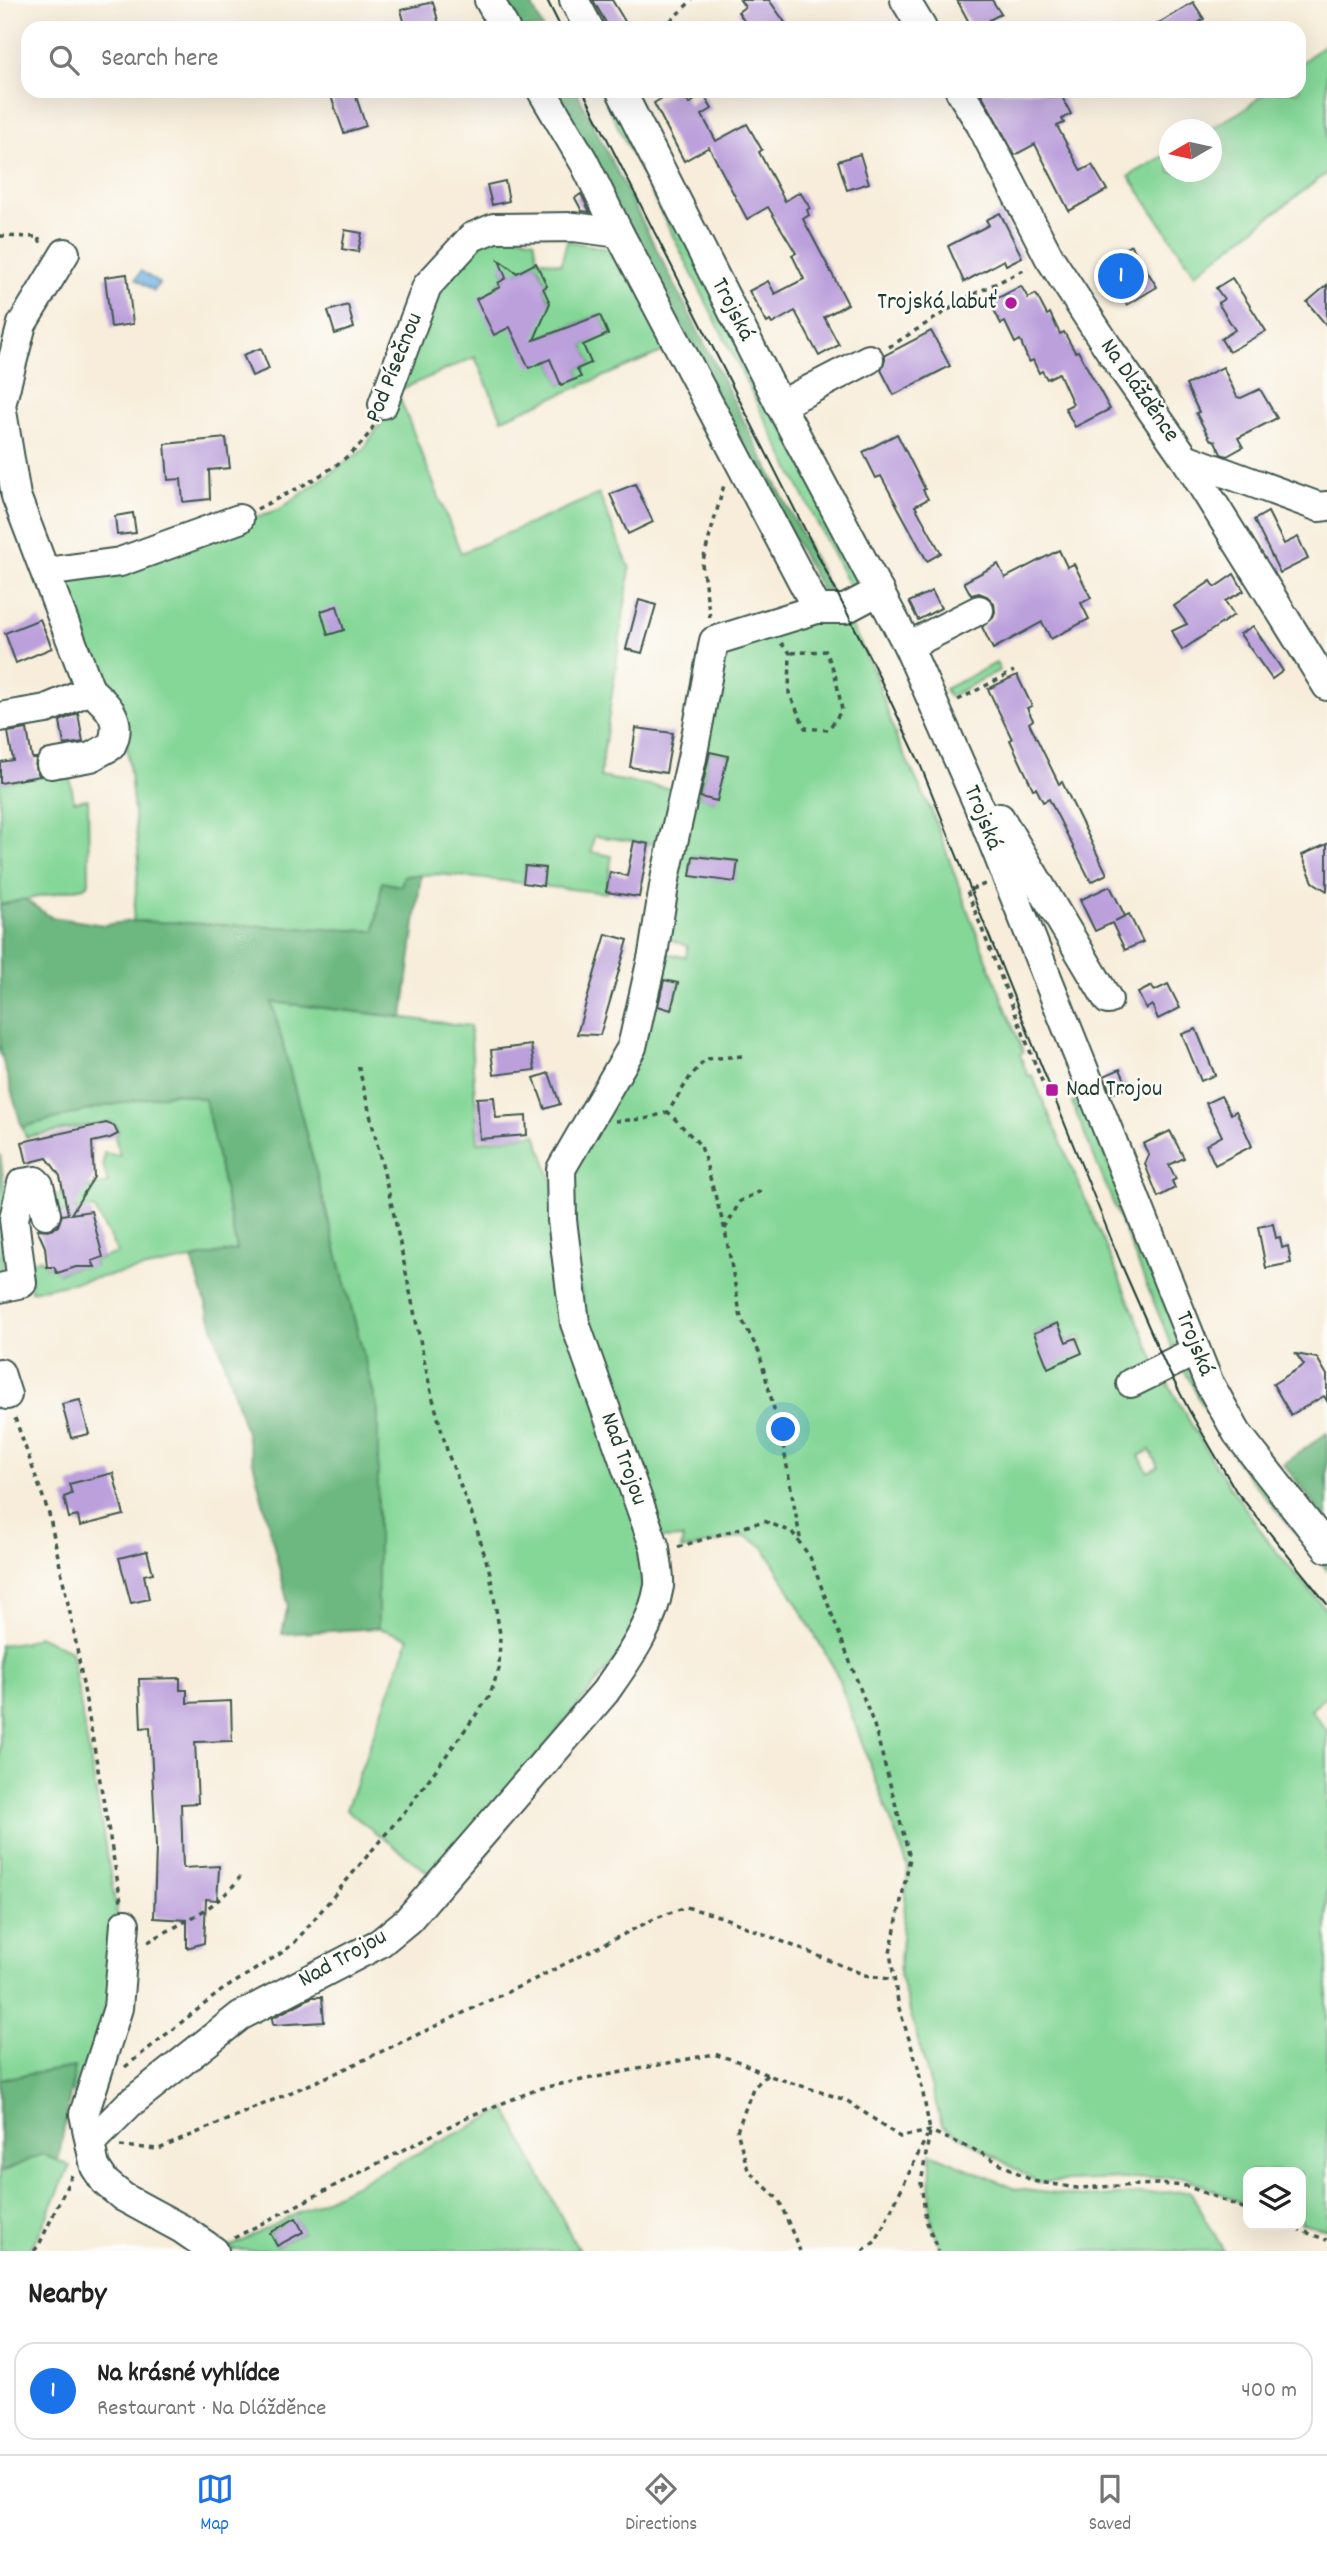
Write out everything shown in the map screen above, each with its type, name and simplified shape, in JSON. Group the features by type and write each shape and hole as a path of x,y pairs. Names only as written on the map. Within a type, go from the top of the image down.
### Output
{"street":[{"path":"489,0 501,21"},
{"path":"574,0 585,21"},
{"path":"905,0 918,21"},
{"path":"546,98 584,162 817,609"},
{"name":"Trojská","path":"625,98 780,405 908,646 982,817 1209,1381 1237,1433 1327,1548"},
{"name":"Na Dlážděnce","path":"964,98 1049,257 1185,458 1327,686"},
{"name":"Pod Písečnou","path":"383,404 427,286 472,237 494,228 574,228 619,233"},
{"path":"51,764 91,757 111,746 116,728 109,706 90,690 16,496 1,405 22,324 65,253"},
{"path":"780,405 869,359"},
{"path":"1185,458 1320,507 1327,506"},
{"path":"46,572 120,562 239,519"},
{"path":"714,640 817,609 845,609 879,591"},
{"path":"908,646 979,610"},
{"name":"Nad Trojou","path":"90,2143 129,2104 240,2016 380,1943 408,1920 605,1692 632,1653 649,1622 659,1583 655,1548 575,1323 562,1220 561,1169 632,1047 653,954 666,874 692,758 714,640"},
{"path":"0,717 46,709 90,690"},
{"path":"982,817 1000,818 1108,1000"},
{"path":"0,1288 22,1283 14,1219 22,1183 35,1181 46,1214"},
{"path":"1130,1383 1196,1351"},
{"path":"125,1924 118,2008 84,2114 95,2167 105,2182 123,2197 182,2229 213,2250"}],"path":[{"path":"670,21 692,0"},
{"path":"0,236 39,237"},
{"path":"869,359 972,295 1039,262"},
{"name":"Pod Písečnou","path":"239,519 311,481 361,445 383,404"},
{"path":"714,640 702,564 726,480 740,463"},
{"path":"766,625 790,653 789,693 805,728 828,730 842,710 835,674 826,651 790,653"},
{"path":"947,705 1014,671"},
{"path":"989,882 967,891 1049,1099"},
{"path":"614,1121 645,1119 668,1112 690,1077 706,1059 742,1056"},
{"path":"123,2068 221,1991 295,1942 410,1805 489,1698 499,1669 500,1634 490,1573 474,1520 448,1454 430,1388 394,1215 358,1064"},
{"path":"668,1112 701,1146 725,1230 741,1318 759,1352 782,1439 802,1545"},
{"path":"725,1230 740,1201 763,1190"},
{"path":"2,1387 49,1514 74,1633 125,1924"},
{"path":"655,1548 674,1548 764,1521 792,1532 810,1557 874,1725 910,1858 890,1954 899,2008 918,2067 930,2131 921,2183 926,2220 938,2251"},
{"path":"123,1959 136,1948 222,1898 240,1877"},
{"path":"34,2251 90,2143 159,2149 336,2073 534,1980 656,1918 686,1908 722,1917 865,1975 895,1980"},
{"path":"213,2250 467,2117 541,2088 713,2054 740,2062 767,2075 846,2099 900,2137 930,2131 977,2151 1033,2181 1077,2188 1157,2184 1187,2186 1243,2208"},
{"path":"767,2075 753,2088 737,2131 748,2170 779,2200 800,2251"},
{"path":"863,2251 876,2241 930,2131"},
{"path":"1300,2230 1327,2241"}],"green space":[{"path":"497,0 529,0 540,21 509,21"},
{"path":"1327,42 1327,173 1195,274 1129,176 1159,159 1159,182 1222,182 1222,122 1258,98 1306,98 1306,59"},
{"path":"554,98 580,98 833,596 825,596"},
{"path":"604,98 615,98 860,577 850,588"},
{"path":"493,230 534,240 538,259 561,264 567,241 622,252 669,349 502,419 475,357 397,391 461,553 599,494 630,569 600,777 679,790 668,846 594,836 591,852 612,856 606,893 543,886 545,868 526,866 523,883 438,874 404,876 401,886 382,883 375,931 133,921 139,860 127,745 120,713 97,681 64,583 280,509 363,450 388,412 434,294","holes":["536,263 547,285 543,288 550,302 513,312 498,283 506,278 502,269 503,267 513,275","599,315 608,333 583,345 591,363 577,369 580,377 561,385 541,337"]},
{"path":"821,615 839,623 850,623 874,671 897,740 932,812 1023,1052 1020,1055 1028,1076 1032,1075 1154,1359 1211,1459 1270,1544 1327,1611 1327,1695 1311,1710 1327,1731 1327,2229 1306,2224 1306,2167 1243,2167 1243,2204 1185,2177 1037,2182 942,2125 899,1973 908,1867 835,1670 764,1547 745,1536 681,1550 683,1538 658,1539 580,1322 570,1173 667,956 669,954 686,957 688,946 663,937 718,647","holes":["710,752 728,756 716,801 699,796","693,856 737,861 735,881 690,876","662,980 678,984 671,1009 656,1005","1058,1323 1066,1342 1080,1336 1082,1342 1078,1344 1082,1353 1048,1367 1034,1333","1150,1450 1158,1467 1148,1472 1139,1456"]},
{"path":"996,663 1000,670 949,697 945,689"},
{"path":"68,766 74,801 88,799 89,883 84,887 0,905 0,783 45,775"},
{"path":"421,875 403,1017 272,1002 378,1411 378,1628 282,1634 288,1604 245,1429 192,1259 237,1250 205,1099 175,1093 100,1107 22,1127 0,1051 0,905 24,899 51,917 104,925 133,921 375,931 382,882 401,886 404,876"},
{"path":"272,1002 470,1026 478,1142 536,1134 556,1192 642,1534 648,1595 632,1639 437,1879 346,1810 409,1638 378,1628 378,1411"},
{"path":"175,1093 205,1099 237,1250 31,1291 27,1265 40,1258 47,1267 54,1267 58,1273 76,1267 95,1266 92,1261 118,1253 94,1208 55,1214 52,1196 108,1183 103,1164 104,1153 120,1156 115,1137 118,1133 117,1126 111,1121 26,1137 22,1127 100,1107"},
{"path":"1081,1097 1180,1340 1173,1349 1072,1103"},
{"path":"0,1154 15,1272 0,1275"},
{"path":"1185,1363 1283,1506 1327,1564 1327,1570 1245,1473 1210,1419 1181,1364"},
{"path":"1327,1433 1327,1520 1283,1464"},
{"path":"38,1636 71,1651 120,1930 110,2008 79,2096 71,2091 75,2067 0,2079 0,1645 21,1642 25,1645 23,1643"},
{"path":"75,2067 58,2161 42,2154 0,2173 0,2079"},
{"path":"506,2109 579,2251 224,2250","holes":["296,2219 303,2232 277,2246 270,2233"]},
{"path":"931,2153 1016,2189 1082,2197 1190,2191 1224,2251 941,2251 930,2216"},
{"path":"42,2154 70,2166 39,2234 28,2251 0,2251 0,2173"}],"water":[{"path":"141,271 159,283 154,291 136,279"}],"building":[{"path":"593,0 612,0 625,21 605,21"},
{"path":"740,0 769,0 784,21 744,21 738,12 745,7"},
{"path":"957,0 992,0 1001,14 990,21 968,21"},
{"path":"433,2 438,21 404,21 401,10"},
{"path":"1193,2 1204,19 1201,21 1162,21"},
{"path":"332,98 356,98 366,126 344,133"},
{"path":"662,98 686,98 689,104 697,98 705,98 712,109 702,115 716,141 747,124 785,201 800,192 810,208 807,210 809,215 803,219 848,304 824,317 839,345 819,356 795,311 772,324 770,321 767,323 749,291 768,281 775,294 804,279 792,255 796,253 768,207 747,219 709,147 684,161 654,103"},
{"path":"984,98 1063,98 1071,114 1062,119 1064,123 1057,126 1081,171 1092,165 1107,190 1069,211 1035,144 1015,155"},
{"path":"860,154 869,183 847,190 838,161"},
{"path":"505,181 509,201 492,205 487,185"},
{"path":"581,194 590,212 582,211 575,198"},
{"path":"1000,213 1022,257 1006,265 1004,260 964,282 948,246 989,225 986,220"},
{"path":"345,230 362,233 358,252 342,249"},
{"path":"1131,245 1157,287 1127,305 1102,263"},
{"path":"499,260 517,273 536,263 547,286 543,288 550,303 534,340 600,315 608,334 583,345 591,363 577,369 581,377 561,385 550,359 529,368 510,327 494,335 476,299 500,287 498,283 506,278"},
{"path":"127,274 133,324 111,327 105,277"},
{"path":"1232,278 1266,331 1229,352 1221,339 1235,330 1218,303 1224,299 1216,288"},
{"path":"1327,285 1327,326 1307,302"},
{"path":"1021,286 1028,298 1036,294 1047,315 1050,313 1060,334 1064,332 1075,352 1078,351 1110,409 1075,427 1065,408 1073,404 1059,373 1047,379 1042,371 1039,373 1033,360 1029,362 1020,340 1015,343 1005,322 1001,324 990,302"},
{"path":"348,305 354,328 335,334 328,311"},
{"path":"931,331 950,366 894,395 881,370 885,355"},
{"path":"261,348 269,369 252,376 243,355"},
{"path":"1223,367 1237,397 1241,398 1260,389 1277,418 1238,438 1243,447 1227,456 1221,454 1215,441 1210,439 1196,413 1199,412 1186,385"},
{"path":"897,434 928,499 915,506 941,553 927,561 881,476 876,478 863,452"},
{"path":"226,438 230,468 209,470 210,499 183,502 181,479 168,480 165,444"},
{"path":"635,484 653,522 628,534 610,494"},
{"path":"1268,512 1284,544 1298,537 1308,559 1280,573 1254,520"},
{"path":"133,513 136,533 117,535 115,516"},
{"path":"1059,550 1067,567 1074,564 1091,598 1081,603 1089,619 1051,639 1042,622 993,649 982,627 993,618 994,603 979,593 971,595 964,582 998,564 1005,578"},
{"path":"1234,574 1244,591 1225,601 1234,615 1182,650 1172,631 1187,624 1174,606 1211,581 1215,587"},
{"path":"932,591 941,608 918,620 909,602"},
{"path":"639,600 656,605 642,653 626,649"},
{"path":"337,606 344,630 328,635 321,611"},
{"path":"40,619 52,648 16,663 5,633"},
{"path":"1253,626 1283,671 1272,679 1240,634"},
{"path":"1017,675 1032,706 1027,708 1033,720 1029,723 1059,784 1062,782 1107,874 1091,882 1049,799 1043,802 1036,788 1033,789 988,689"},
{"path":"78,713 83,742 64,745 60,721"},
{"path":"636,728 673,733 666,773 630,767"},
{"path":"27,729 32,758 36,758 35,768 40,776 0,783 0,762 13,760 8,732"},
{"path":"710,752 728,756 717,801 700,797"},
{"path":"634,841 649,844 639,897 606,892 610,872 627,876"},
{"path":"1327,844 1327,891 1313,882 1302,855"},
{"path":"693,856 738,861 735,882 690,876"},
{"path":"525,866 545,868 543,886 523,883"},
{"path":"1110,886 1125,916 1129,914 1143,942 1125,950 1112,923 1095,931 1080,900"},
{"path":"606,934 628,940 600,1035 577,1034"},
{"path":"664,980 678,983 671,1010 658,1006"},
{"path":"1168,984 1180,1008 1158,1019 1152,1005 1146,1009 1138,993 1152,986 1154,991"},
{"path":"1196,1029 1215,1075 1201,1081 1182,1034"},
{"path":"531,1045 535,1070 494,1075 491,1050"},
{"path":"1120,1069 1128,1087 1111,1094 1104,1076"},
{"path":"549,1073 560,1104 545,1109 534,1078"},
{"path":"1221,1096 1231,1114 1236,1111 1252,1146 1215,1165 1206,1145 1222,1136 1206,1103"},
{"path":"494,1097 496,1118 526,1116 527,1135 480,1139 477,1098"},
{"path":"106,1123 114,1126 118,1134 92,1142 94,1177 71,1214 91,1211 103,1257 92,1261 95,1267 76,1267 57,1273 54,1267 47,1267 45,1247 37,1229 51,1230 58,1226 62,1215 68,1214 60,1176 47,1158 27,1163 22,1142"},
{"path":"1170,1131 1184,1158 1169,1165 1176,1179 1172,1181 1175,1188 1158,1197 1145,1164 1149,1155 1143,1144"},
{"path":"1273,1224 1276,1238 1280,1237 1282,1248 1288,1246 1291,1263 1266,1268 1258,1227"},
{"path":"1058,1323 1066,1342 1076,1338 1082,1353 1048,1368 1034,1333"},
{"path":"1296,1354 1317,1358 1327,1375 1327,1401 1324,1396 1291,1415 1273,1384 1304,1365"},
{"path":"80,1400 89,1434 71,1438 62,1404"},
{"path":"113,1473 124,1515 80,1526 78,1516 69,1518 64,1497 72,1494 69,1484"},
{"path":"147,1551 153,1573 144,1575 149,1599 131,1603 119,1558"},
{"path":"180,1678 180,1690 187,1690 187,1703 231,1701 232,1741 195,1742 198,1803 181,1804 183,1868 219,1866 217,1900 206,1899 204,1943 187,1948 187,1920 154,1918 156,1846 150,1727 141,1728 139,1679"},
{"path":"312,1997 322,1997 324,2022 273,2025 272,2018"},
{"path":"296,2218 303,2232 277,2246 270,2233"}],"tram line":[{"path":"547,0 558,21"},
{"path":"587,98 874,666 920,764 1122,1266 1166,1366 1236,1491 1327,1604"}],"place":[{"name":"Na krásné vyhlídce","path":"1121,276"},
{"name":"Trojská labuť","path":"1011,303"},
{"name":"Nad Trojou","path":"1052,1090"}]}
